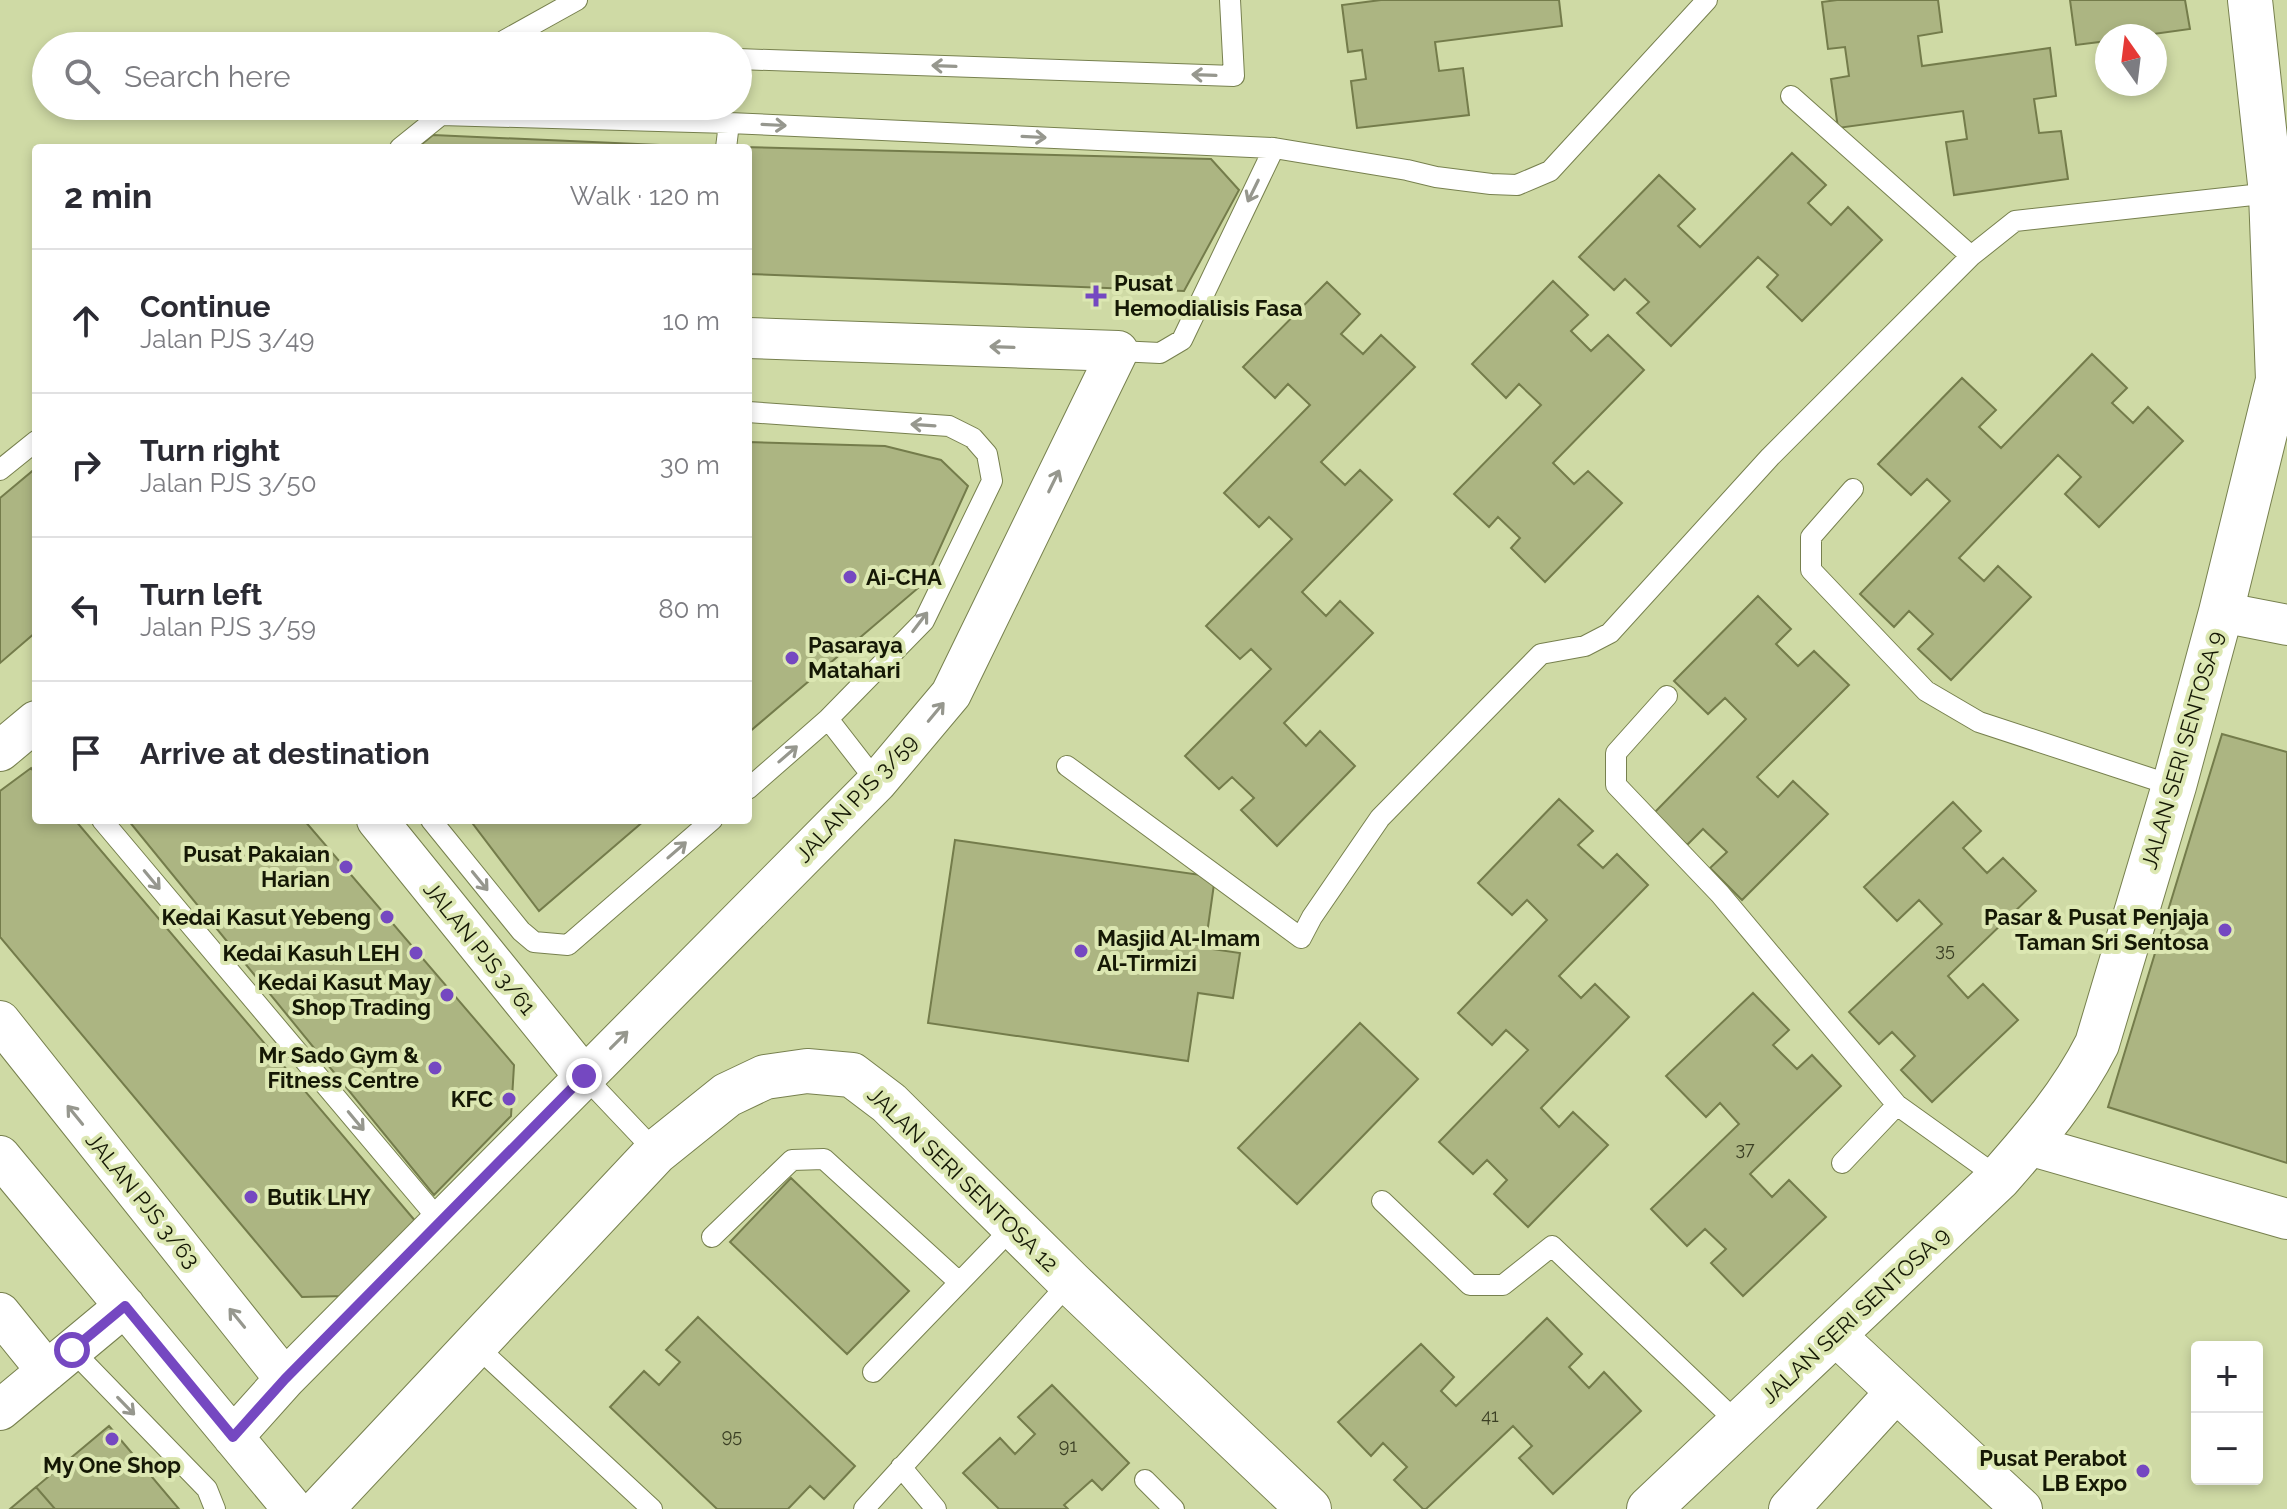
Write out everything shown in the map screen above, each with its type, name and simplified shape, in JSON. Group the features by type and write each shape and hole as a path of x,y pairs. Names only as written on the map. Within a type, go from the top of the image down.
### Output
{"street":[{"name":"JALAN SERI SENTOSA 9","path":"1649,1509 1999,1178 2029,1145 2081,1076 2097,1044 2174,786 2282,381 2271,193 2250,0"},
{"path":"752,338 1118,351"},
{"name":"JALAN PJS 3/59","path":"233,1437 285,1379 440,1221 877,782 951,694 1118,351"},
{"path":"2221,612 2287,625"},
{"name":"JALAN PJS 3/61","path":"387,824 423,838 584,1076"},
{"name":"JALAN PJS 3/63","path":"0,1021 285,1379"},
{"name":"JALAN SERI SENTOSA 12","path":"321,1509 656,1152 727,1095 765,1077 807,1071 852,1075 889,1103 1070,1282 1309,1509"},
{"path":"2029,1145 2287,1219"},
{"path":"0,1156 293,1509"},
{"path":"0,1410 125,1306"},
{"path":"0,1313 60,1360"},
{"path":"1834,1334 2022,1509"},
{"path":"1789,1509 1896,1392"}],"lane":[{"path":"519,32 577,0"},
{"path":"752,59 1234,76 1230,0"},
{"path":"621,120 1274,148 1436,177 1517,185 1550,171 1707,0"},
{"path":"1791,96 1971,256"},
{"path":"405,144 435,120"},
{"path":"726,144 729,123"},
{"path":"1118,351 1160,353 1182,340 1274,148"},
{"path":"1067,766 1301,938 1380,818 1541,654 1585,646 1610,633 1770,457 1971,256 2015,221 2271,193"},
{"path":"752,412 949,426 973,438 987,454 992,481 924,621 828,719 752,786"},
{"path":"0,470 32,444"},
{"path":"1853,489 1811,537 1811,570 1926,691 1979,722 2174,786"},
{"path":"1667,696 1616,753 1616,785 1720,894 1897,1105 1999,1178"},
{"path":"828,719 877,782"},
{"path":"105,824 440,1221"},
{"path":"423,838 534,942 568,945 707,824"},
{"path":"584,1076 656,1152"},
{"path":"1842,1163 1897,1105"},
{"path":"712,1237 792,1160 824,1159 959,1282"},
{"path":"1382,1201 1470,1285 1503,1285 1552,1246 1739,1424"},
{"path":"873,1372 1014,1226"},
{"path":"864,1509 1070,1282"},
{"path":"475,1345 652,1509"},
{"path":"60,1360 207,1489 215,1509"},
{"path":"901,1467 936,1509"},
{"path":"1145,1480 1174,1509"}],"building":[{"path":"1381,0 1559,0 1562,26 1435,42 1439,71 1463,68 1469,115 1357,128 1351,81 1366,79 1362,50 1348,52 1342,5"},
{"path":"1938,0 1942,32 1918,36 1922,66 2050,48 2056,96 2034,99 2039,133 2061,131 2068,179 1954,195 1946,142 1967,139 1963,111 1838,128 1831,79 1849,76 1845,47 1828,49 1822,2"},
{"path":"2070,0 2185,0 2190,29 2167,32 2167,24 2095,24 2095,43 2076,45"},
{"path":"433,135 637,144 422,144"},
{"path":"752,147 1211,159 1239,190 1184,291 752,274"},
{"path":"1792,153 1826,185 1808,203 1831,225 1848,207 1882,240 1802,321 1767,287 1778,275 1758,257 1671,346 1637,313 1649,302 1625,279 1614,290 1579,257 1659,175 1695,209 1678,226 1700,247"},
{"path":"1553,281 1588,315 1571,331 1591,351 1608,335 1644,370 1553,463 1574,484 1588,471 1622,503 1545,582 1511,548 1520,538 1498,517 1489,527 1454,494 1541,405 1519,384 1506,398 1472,364"},
{"path":"1327,282 1360,314 1341,334 1363,354 1381,335 1415,367 1321,462 1345,485 1360,470 1392,500 1302,592 1326,616 1340,601 1373,633 1284,723 1306,746 1320,731 1355,766 1277,846 1241,810 1254,798 1232,777 1219,789 1185,756 1271,669 1251,649 1240,659 1206,626 1292,539 1269,517 1259,527 1224,493 1310,405 1288,384 1275,398 1243,367"},
{"path":"2092,354 2127,388 2112,403 2133,423 2148,407 2183,441 2099,527 2065,494 2081,477 2058,455 1959,558 1984,581 1998,566 2031,597 1951,680 1918,649 1933,634 1909,611 1894,627 1860,594 1950,501 1927,479 1911,495 1878,464 1962,378 1996,410 1979,427 2001,448"},
{"name":"Pasaraya Matahari","path":"752,442 885,446 941,460 968,486 924,583 752,730"},
{"path":"32,471 32,635 0,663 0,498"},
{"path":"1758,596 1791,629 1776,644 1798,666 1814,651 1849,685 1757,777 1778,797 1793,781 1828,814 1742,900 1710,868 1727,852 1703,829 1687,845 1654,813 1746,719 1725,698 1708,714 1674,681"},
{"name":"Pasar & Pusat Penjaja Taman Sri Sentosa","path":"2222,734 2287,752 2287,1163 2108,1107"},
{"path":"31,768 32,824 78,824 417,1223 346,1296 302,1297 0,937 0,791"},
{"path":"1559,799 1593,831 1578,845 1603,868 1617,854 1648,885 1559,976 1581,998 1595,984 1629,1017 1541,1108 1559,1127 1573,1112 1608,1145 1528,1227 1494,1194 1507,1180 1487,1160 1473,1174 1439,1142 1528,1050 1506,1030 1492,1045 1458,1013 1547,920 1527,900 1512,915 1478,883"},
{"path":"1953,802 1981,831 1963,848 1987,873 2003,858 2036,891 1948,976 1968,998 1983,984 2018,1020 1932,1102 1901,1070 1915,1056 1892,1032 1879,1044 1849,1012 1942,924 1919,900 1897,921 1864,887"},
{"path":"131,824 307,824 514,1065 511,1116 434,1195"},
{"path":"473,824 640,824 539,911"},
{"name":"Masjid Al-Imam Al-Tirmizi","path":"955,840 1215,877 1205,948 1240,953 1233,998 1198,993 1188,1061 928,1023"},
{"path":"1753,993 1789,1030 1773,1045 1797,1069 1812,1055 1841,1086 1750,1174 1772,1197 1789,1180 1826,1217 1743,1296 1711,1263 1726,1249 1705,1229 1687,1246 1651,1209 1739,1124 1720,1103 1706,1117 1666,1076"},
{"path":"1360,1023 1418,1079 1297,1204 1238,1148"},
{"path":"791,1178 909,1291 847,1354 730,1242"},
{"path":"698,1317 855,1466 824,1499 810,1486 788,1509 717,1509 610,1407 644,1371 659,1385 680,1362 666,1350"},
{"path":"1547,1318 1582,1354 1569,1367 1589,1388 1604,1372 1641,1411 1553,1494 1519,1458 1532,1446 1513,1426 1423,1509 1394,1480 1407,1467 1383,1443 1371,1456 1338,1422 1421,1344 1454,1377 1441,1391 1456,1406"},
{"path":"1052,1385 1129,1463 1102,1490 1092,1480 1064,1505 1068,1509 999,1509 963,1473 1000,1438 1015,1454 1035,1434 1018,1417"},
{"path":"109,1426 179,1509 55,1509 36,1487"},
{"path":"36,1487 55,1509 10,1509"}],"place":[{"name":"Pusat Hemodialisis Fasa","path":"1096,296"},
{"name":"Ai-CHA","path":"850,577"},
{"name":"Pasaraya Matahari","path":"792,658"},
{"name":"Pusat Pakaian Harian","path":"346,867"},
{"name":"Kedai Kasut Yebeng","path":"387,917"},
{"name":"Pasar & Pusat Penjaja Taman Sri Sentosa","path":"2225,930"},
{"name":"Masjid Al-Imam Al-Tirmizi","path":"1081,951"},
{"name":"Kedai Kasuh LEH","path":"416,953"},
{"name":"Kedai Kasut May Shop Trading","path":"447,995"},
{"name":"Mr Sado Gym & Fitness Centre","path":"435,1068"},
{"name":"KFC","path":"509,1099"},
{"name":"Butik LHY","path":"251,1197"},
{"name":"My One Shop","path":"112,1439"},
{"name":"Pusat Perabot LB Expo","path":"2143,1471"}],"route":[{"path":"72,1350 125,1306 233,1437 285,1379 584,1076"}]}
